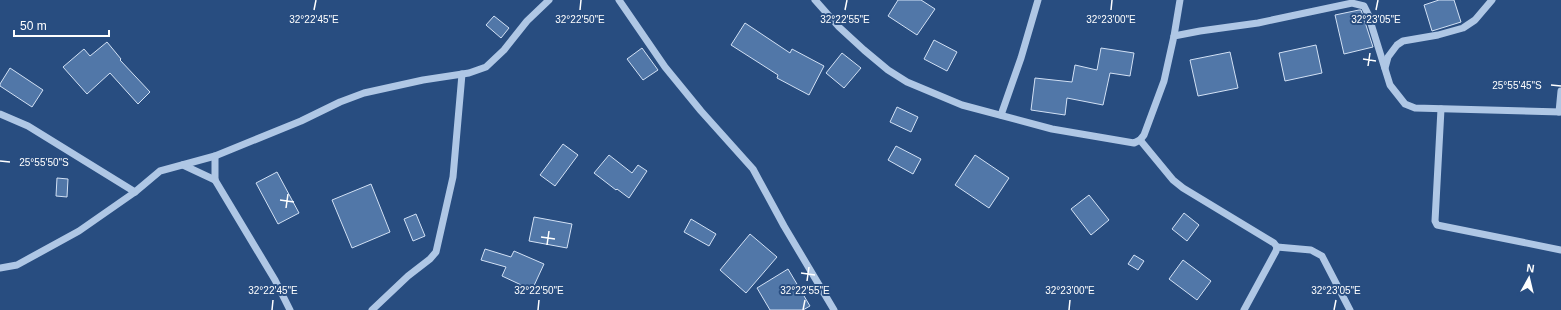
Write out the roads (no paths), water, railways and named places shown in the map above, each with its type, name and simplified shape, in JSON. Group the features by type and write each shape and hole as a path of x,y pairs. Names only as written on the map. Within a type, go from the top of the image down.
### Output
{"street":[{"path":"0,268 18,265 79,231 135,192 160,171 215,156 364,93 423,80 462,74 486,67 504,50 527,21 549,0"},
{"path":"619,0 665,68 701,111 754,169 784,226 834,310"},
{"path":"815,0 839,27 896,77 962,105 1052,129 1134,143 1140,140 1148,127 1164,81 1180,0"},
{"path":"1001,115 1022,58 1038,0"},
{"path":"1385,68 1388,57 1397,45 1403,41 1438,35 1463,28 1475,20 1492,0"},
{"path":"1174,36 1258,23 1352,2 1364,6 1368,14 1390,85 1405,104 1415,108 1560,112 1561,90"},
{"path":"372,310 436,252 454,177 462,74"},
{"path":"1441,109 1435,221 1437,225 1561,250"},
{"path":"0,114 28,126 135,192"},
{"path":"1140,140 1173,180 1183,188 1274,243 1277,247 1311,250 1322,256 1350,310"},
{"path":"215,156 215,180 275,280 290,310"},
{"path":"183,165 215,180"},
{"path":"1244,310 1277,247"}]}
